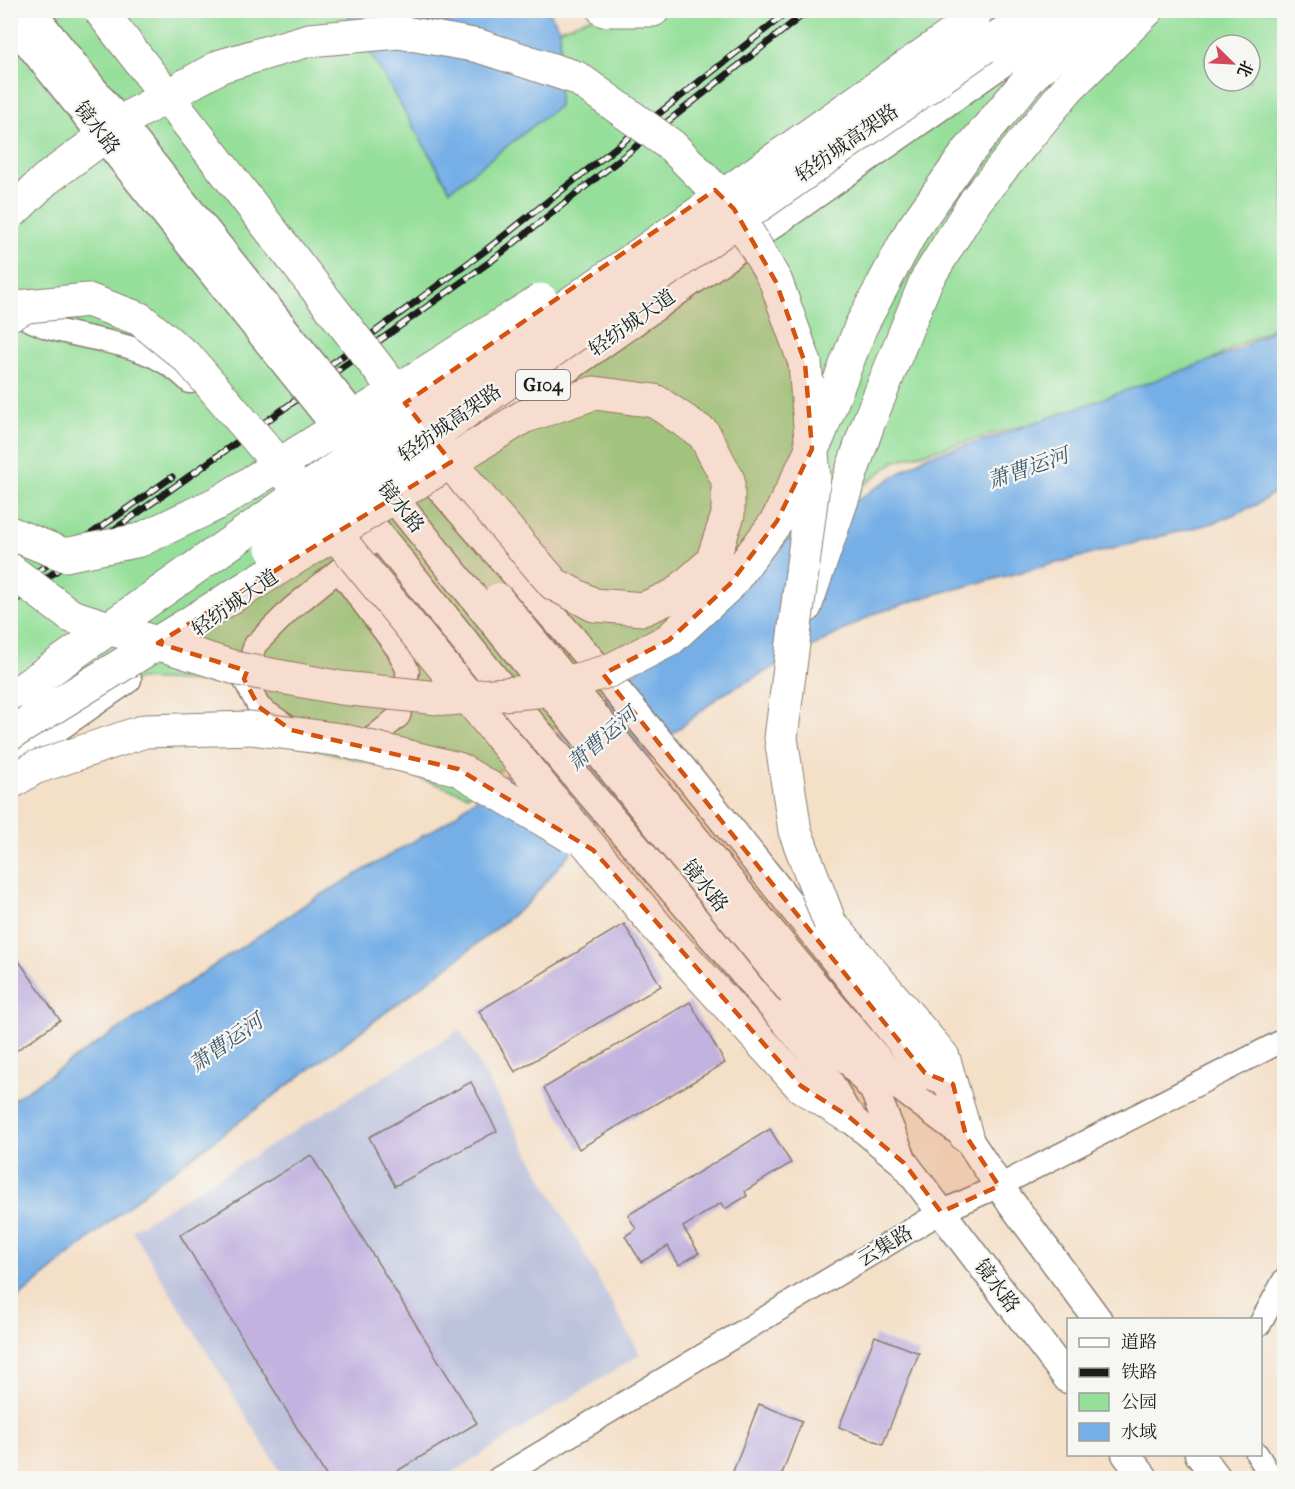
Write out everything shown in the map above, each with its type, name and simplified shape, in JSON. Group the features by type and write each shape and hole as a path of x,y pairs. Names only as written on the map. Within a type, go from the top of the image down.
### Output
{"highway":[{"path":"10,733 81,690 352,523 432,473 442,467 452,461 523,417 594,393 655,401 704,434 728,480 728,515 712,562 675,595 643,609 594,605 554,584 468,484 453,465 446,455 372,361 365,351 276,238 218,162 195,134 100,10"},
{"path":"604,10 653,10"},
{"name":"轻纺城高架路","path":"10,698 986,10"},
{"name":"轻纺城高架路","path":"10,733 1037,10"},
{"path":"10,570 71,616 239,669 342,688 448,699 537,691 609,671 669,640 730,585 777,521 819,435 861,326 912,230 967,153 1034,74 1106,10"},
{"path":"794,637 868,424 926,281 976,200 1068,88 1147,10"},
{"path":"10,214 45,180 133,115 221,66 309,40 399,32 479,46 577,78 672,146 734,209 776,282 805,363 814,477 781,738 795,831 830,923 943,1057 953,1084 966,1136"},
{"path":"10,533 65,555 140,540 220,502 880,86"},
{"path":"10,313 27,306 88,300 140,319 189,359 265,448 658,928 801,1086 848,1116"},
{"path":"10,783 34,768 145,731 251,728 341,740 458,769 592,850"}],"main road":[{"path":"30,10 467,559 801,986 874,1090 904,1163"},
{"path":"10,681 964,10"},
{"name":"轻纺城大道","path":"10,760 370,526 423,470 1077,10"},
{"name":"镜水路","path":"10,20 801,986"},
{"path":"384,417 423,470 585,653 688,776 925,1073 953,1084"},
{"path":"323,460 370,526 527,719 816,1058 848,1116 904,1163"},
{"path":"801,986 902,1088 966,1136 999,1186 1097,1318"},
{"name":"镜水路","path":"904,1163 1067,1378"},
{"path":"1127,1456 1144,1479"},
{"path":"1200,1456 1217,1479"}],"street":[{"path":"10,313 49,327 129,346 174,366 222,416"},
{"path":"345,579 398,650 408,671 399,716 374,736 344,748 291,730 259,707 244,679 255,645 370,526"},
{"name":"云集路","path":"499,1479 941,1212 999,1186 1284,1040"},
{"path":"1262,1320 1284,1280"},
{"path":"1258,1456 1272,1479"}],"highlighted area":[{"path":"715,190 734,209 776,282 805,363 812,449 777,521 730,584 669,640 603,674 925,1073 953,1084 966,1136 999,1186 941,1212 904,1163 848,1116 801,1086 593,850 458,769 291,730 259,707 244,679 247,671 158,643 451,462 405,403"}],"shaded area":[{"path":"460,1030 640,1354 444,1478 284,1478 132,1230"}],"green space":[{"path":"11,11 346,11 450,190 559,106 560,29 607,11 1284,11 1284,322 1153,390 895,461 468,795 389,768 282,740 230,683 138,679 11,764"}],"water":[{"path":"346,11 549,11 560,29 559,106 450,190"},
{"name":"萧曹运河","path":"1284,323 1284,486 1256,505 1213,523 932,595 874,614 720,696 666,739 528,903 459,958 150,1188 11,1304 11,1101 309,902 445,823 682,635 787,540 800,535 927,456 995,437 1234,352"}],"building":[{"path":"624,924 661,986 515,1072 479,1011"},
{"path":"10,948 60,1020 10,1055"},
{"path":"690,1002 725,1063 579,1149 544,1088"},
{"path":"471,1082 497,1131 395,1186 369,1137"},
{"path":"770,1129 791,1163 745,1191 747,1196 725,1209 721,1203 683,1227 699,1253 679,1265 668,1246 641,1262 625,1236 636,1229 628,1215"},
{"path":"311,1155 477,1423 384,1479 328,1479 180,1235"},
{"path":"875,1336 919,1353 883,1444 839,1427"},
{"path":"759,1404 802,1421 780,1479 730,1479"}],"railway":[{"path":"307,382 486,250 790,10"},
{"path":"10,604 491,261 809,10"},
{"path":"10,591 172,477"}]}
